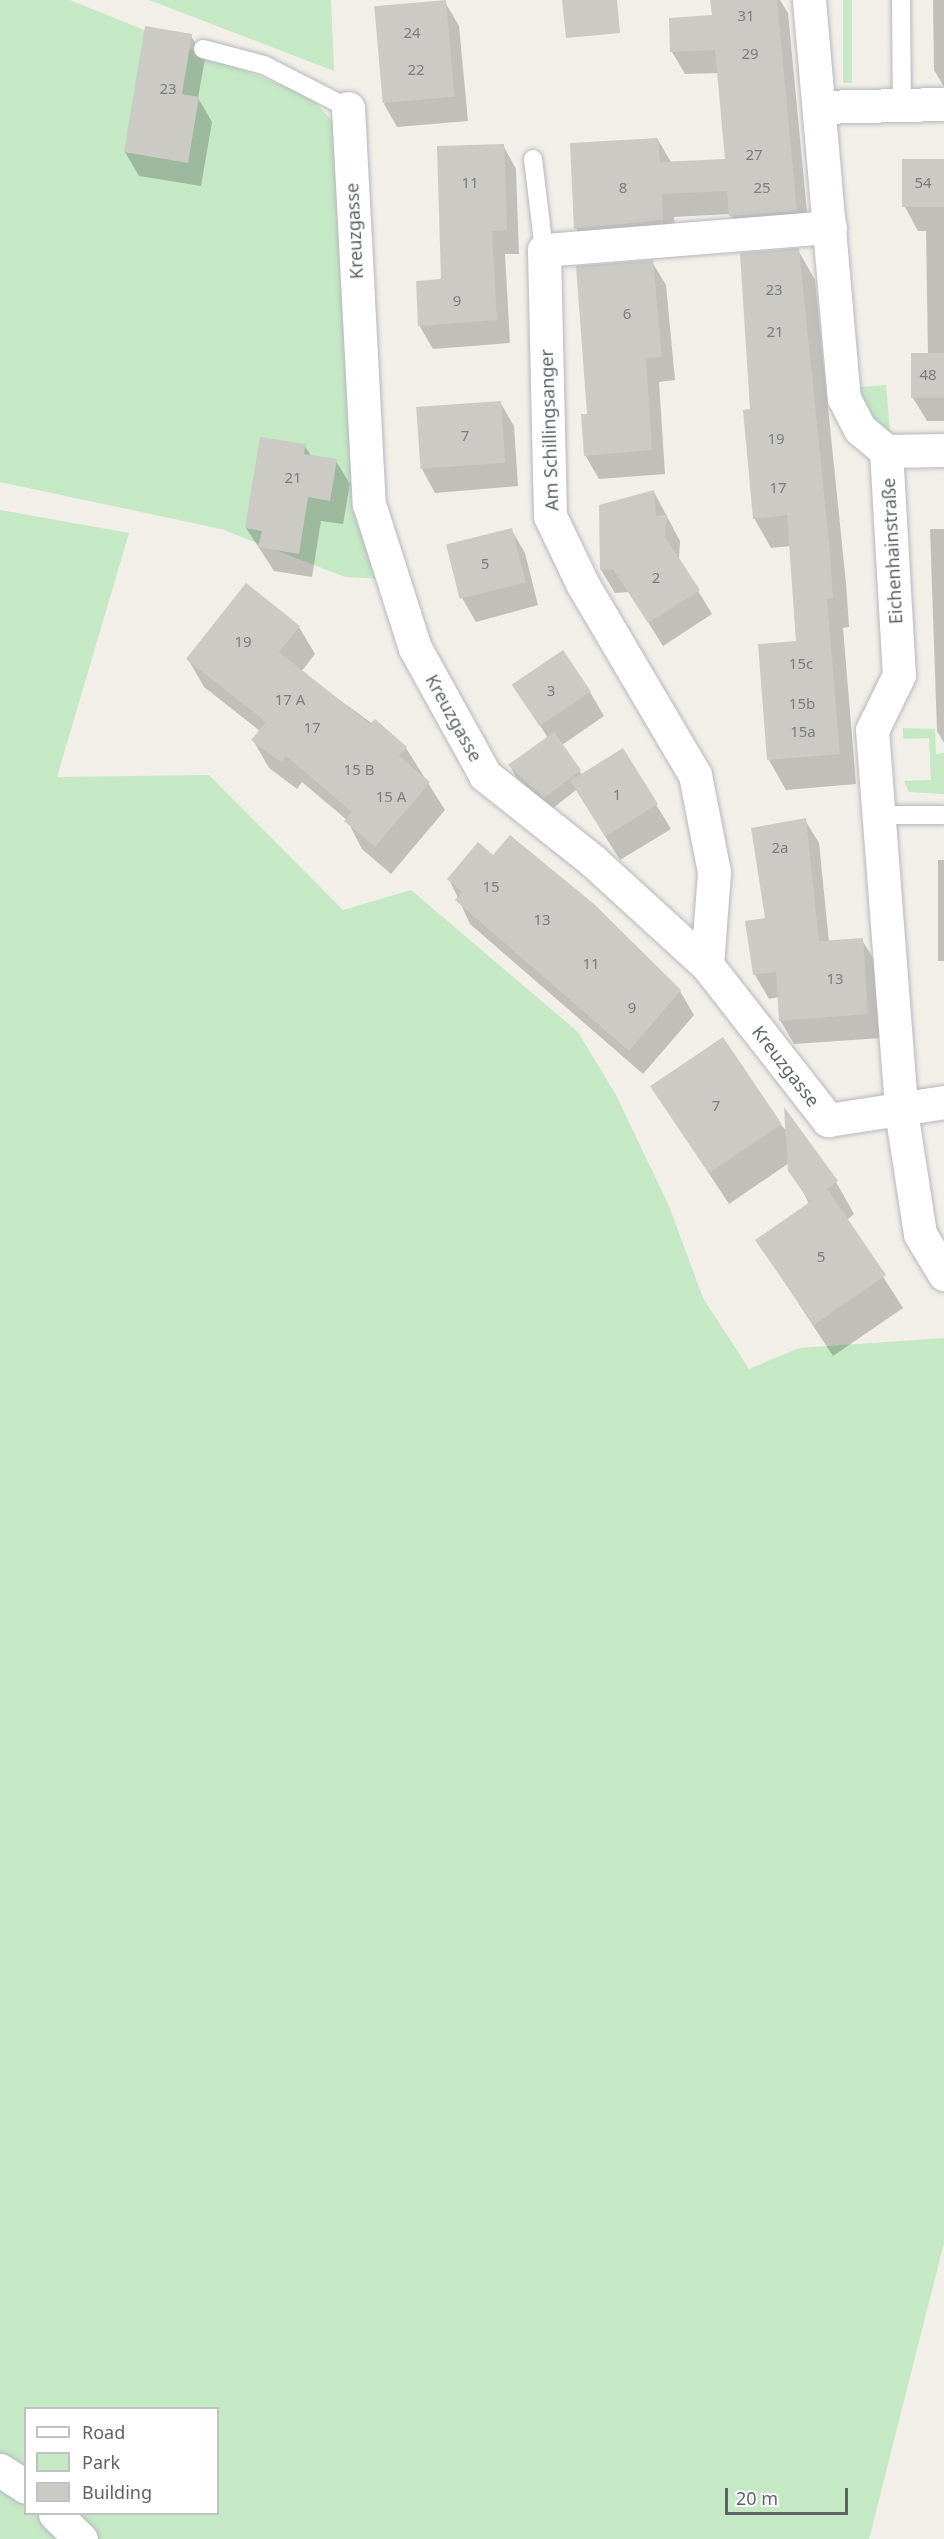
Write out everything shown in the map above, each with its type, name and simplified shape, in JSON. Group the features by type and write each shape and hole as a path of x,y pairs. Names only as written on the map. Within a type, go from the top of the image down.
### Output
{"street":[{"name":"Eichenhainstraße","path":"809,0 844,398 860,429 886,451 899,675 872,730 901,1111 920,1234 944,1274"},
{"path":"819,107 944,104"},
{"name":"Kreuzgasse","path":"348,108 369,504 415,648 486,775 593,861 707,965 828,1120 901,1111"},
{"path":"544,250 830,227"},
{"name":"Am Schillingsanger","path":"544,250 550,516 583,585 695,775 714,872 707,965"},
{"path":"886,451 944,450"},
{"path":"901,1111 944,1102"},
{"path":"0,2470 24,2486"},
{"path":"56,2515 81,2539"}],"lane":[{"path":"901,0 902,105"},
{"path":"203,48 264,65 348,108"},
{"path":"533,159 544,250"},
{"path":"878,815 944,814"}],"green space":[{"path":"0,0 70,0 310,97 337,126 383,579 345,577 221,529 0,482"},
{"path":"149,0 331,0 334,71"},
{"path":"843,0 852,0 852,83 843,83"},
{"path":"886,385 890,433 877,428 860,407 859,387"},
{"path":"0,510 129,533 57,777 209,775 343,910 411,890 578,1032 616,1095 669,1206 703,1298 749,1369 799,1348 944,1338 944,2243 869,2539 0,2539"},
{"path":"903,728 935,729 936,754 944,753 944,794 909,792 904,781 931,780 929,738 903,739"}],"building":[{"path":"446,0 454,97 383,103 374,6"},
{"path":"562,0 617,0 620,33 566,38"},
{"path":"710,0 777,0 797,211 729,216 727,191 662,194 663,220 574,229 570,143 658,138 660,162 725,159 715,50 670,52 669,18 712,15"},
{"path":"145,26 192,34 182,94 199,97 188,163 124,152"},
{"path":"504,144 507,230 492,231 497,320 418,326 416,281 441,279 437,146"},
{"path":"902,159 944,159 944,207 902,207"},
{"path":"799,248 830,552 833,598 827,599 840,754 767,760 758,644 796,641 787,515 753,519 743,410 750,409 740,253"},
{"path":"653,260 662,357 646,358 652,450 584,456 581,414 587,414 576,266"},
{"path":"911,353 944,353 944,398 911,398"},
{"path":"501,401 505,463 421,469 416,407"},
{"path":"260,437 306,444 304,454 337,459 330,501 308,497 299,554 258,547 262,531 245,528"},
{"path":"654,490 656,516 667,515 665,537 700,590 648,623 613,569 600,570 599,505"},
{"path":"512,528 526,582 460,599 446,544"},
{"path":"246,583 300,626 279,652 370,724 375,719 407,747 399,756 430,782 375,847 344,821 352,812 286,756 281,762 251,740 266,722 186,659"},
{"path":"563,650 591,691 540,726 512,685"},
{"path":"554,732 581,770 544,798 508,765"},
{"path":"623,748 658,804 605,837 570,781"},
{"path":"806,818 819,941 863,938 868,1014 779,1021 776,972 753,975 745,921 765,918 751,828"},
{"path":"510,835 594,904 681,990 629,1051 455,900 462,892 447,879 478,842 493,855"},
{"path":"723,1037 782,1124 709,1173 650,1086"},
{"path":"784,1107 838,1181 824,1192 828,1190 886,1275 814,1325 755,1240 810,1202 788,1171"}]}
